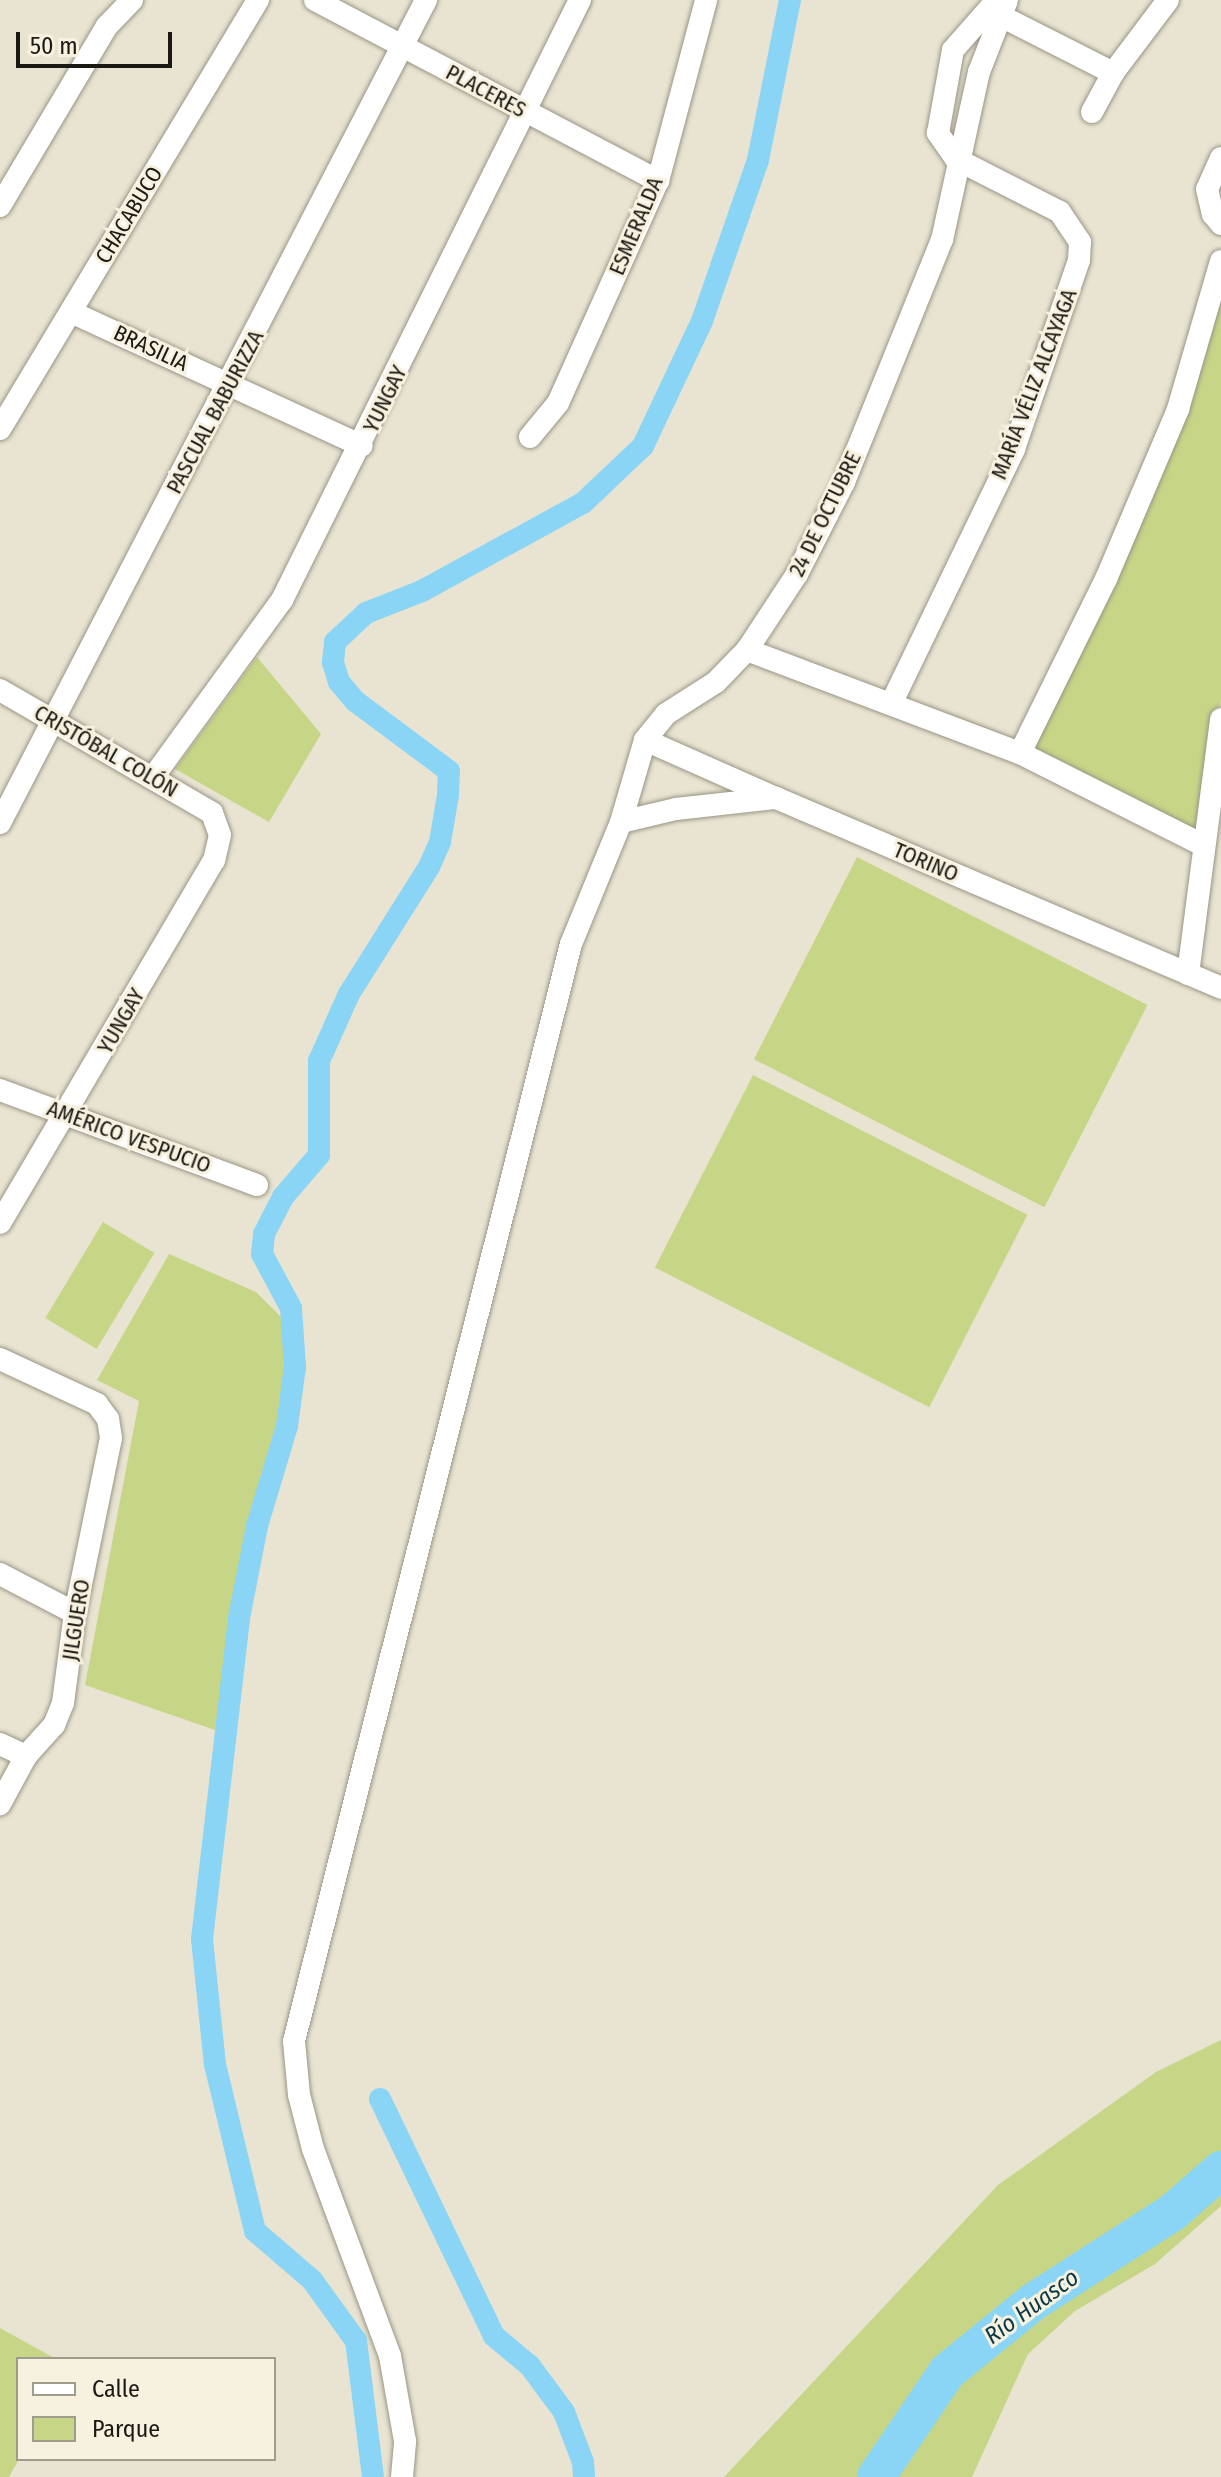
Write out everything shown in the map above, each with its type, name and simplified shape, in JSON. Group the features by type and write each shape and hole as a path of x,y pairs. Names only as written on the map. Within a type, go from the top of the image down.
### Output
{"street":[{"path":"0,206 107,26 132,0"},
{"name":"CHACABUCO","path":"0,429 258,0"},
{"name":"PLACERES","path":"315,0 658,181"},
{"name":"PASCUAL BABURIZZA","path":"0,823 52,718 230,384 426,0"},
{"name":"YUNGAY","path":"154,776 282,600 362,446 580,0"},
{"name":"ESMERALDA","path":"530,437 558,403 658,181 706,0"},
{"path":"1092,112 1113,73 1168,0"},
{"path":"956,159 938,133 942,90 953,50 998,6 1113,73"},
{"name":"24 DE OCTUBRE","path":"402,2477 405,2441 390,2356 313,2149 299,2095 294,2041 571,944 621,822 645,740 666,714 716,682 747,650 797,574 844,482 942,240 956,159 998,6"},
{"path":"1221,158 1207,189 1213,214 1221,224"},
{"name":"MARÍA VÉLIZ ALCAYAGA","path":"891,704 1014,449 1079,260 1080,242 1060,212 956,159"},
{"path":"1020,753 1106,579 1178,409 1221,261"},
{"name":"BRASILIA","path":"71,312 362,446"},
{"path":"747,650 1020,753 1203,845"},
{"name":"CRISTÓBAL COLÓN","path":"0,690 154,776 212,813"},
{"path":"1188,974 1221,719"},
{"path":"645,740 776,798"},
{"name":"TORINO","path":"621,822 676,809 776,798 1221,988"},
{"name":"YUNGAY","path":"0,1223 67,1115 214,860 220,835 212,813"},
{"name":"AMÉRICO VESPUCIO","path":"0,1090 257,1185"},
{"name":"JILGUERO","path":"0,1359 97,1404 108,1419 111,1438 75,1613 63,1703 54,1725 26,1756 0,1804"},
{"path":"0,1574 75,1613"},
{"path":"0,1744 26,1756"}],"green space":[{"path":"1221,277 1221,700 1201,840 1024,752"},
{"path":"257,657 321,734 269,822 175,769"},
{"path":"857,857 1147,1005 1044,1207 754,1059"},
{"path":"753,1075 1027,1215 929,1407 655,1267"},
{"path":"103,1222 154,1253 97,1349 45,1318"},
{"path":"169,1254 256,1292 282,1318 290,1401 215,1730 85,1685 139,1401 97,1380"},
{"path":"1221,2040 1221,2206 1155,2264 1075,2311 1028,2354 972,2477 724,2477 998,2185 1156,2072"},
{"path":"0,2328 52,2357 16,2357 18,2461 9,2477 0,2477"}],"waterway":[{"path":"373,2477 356,2341 312,2280 255,2231 215,2065 202,1939 240,1613 257,1526 287,1426 295,1367 291,1308 262,1254 264,1234 283,1197 319,1155 319,1061 349,994 429,867 440,842 448,795 449,771 355,701 339,682 333,662 335,642 366,613 422,591 583,503 643,446 702,321 758,160 790,0"},
{"path":"380,2099 494,2336 530,2366 564,2412 583,2462 584,2477"},
{"name":"Río Huasco","path":"876,2477 947,2372 1033,2302 1173,2212 1221,2170"}]}
